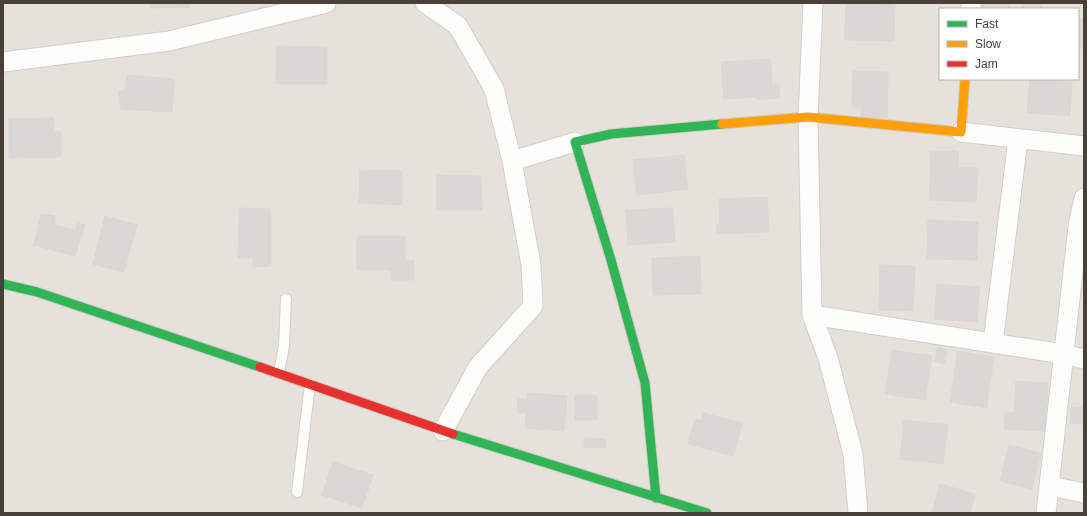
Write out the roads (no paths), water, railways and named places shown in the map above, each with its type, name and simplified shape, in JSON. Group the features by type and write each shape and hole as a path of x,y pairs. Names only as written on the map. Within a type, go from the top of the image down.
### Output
{"street":[{"path":"3,62 169,41 274,9 326,3"},
{"path":"425,3 458,26 494,89 512,161 531,265 532,306 478,367 443,431"},
{"path":"813,3 808,117 812,315 828,358 853,454 858,513"},
{"path":"961,132 965,80"},
{"path":"512,161 575,142 611,134 808,117 1084,146"},
{"path":"993,343 1018,139"},
{"path":"575,142 611,260 645,383 656,498"},
{"path":"1046,513 1063,354 1084,198"},
{"path":"3,284 37,292 279,373 443,431 707,513"},
{"path":"812,315 1063,354 1084,359"},
{"path":"1050,486 1084,493"}],"lane":[{"path":"279,373 284,345 286,299"},
{"path":"297,492 310,384"}]}
